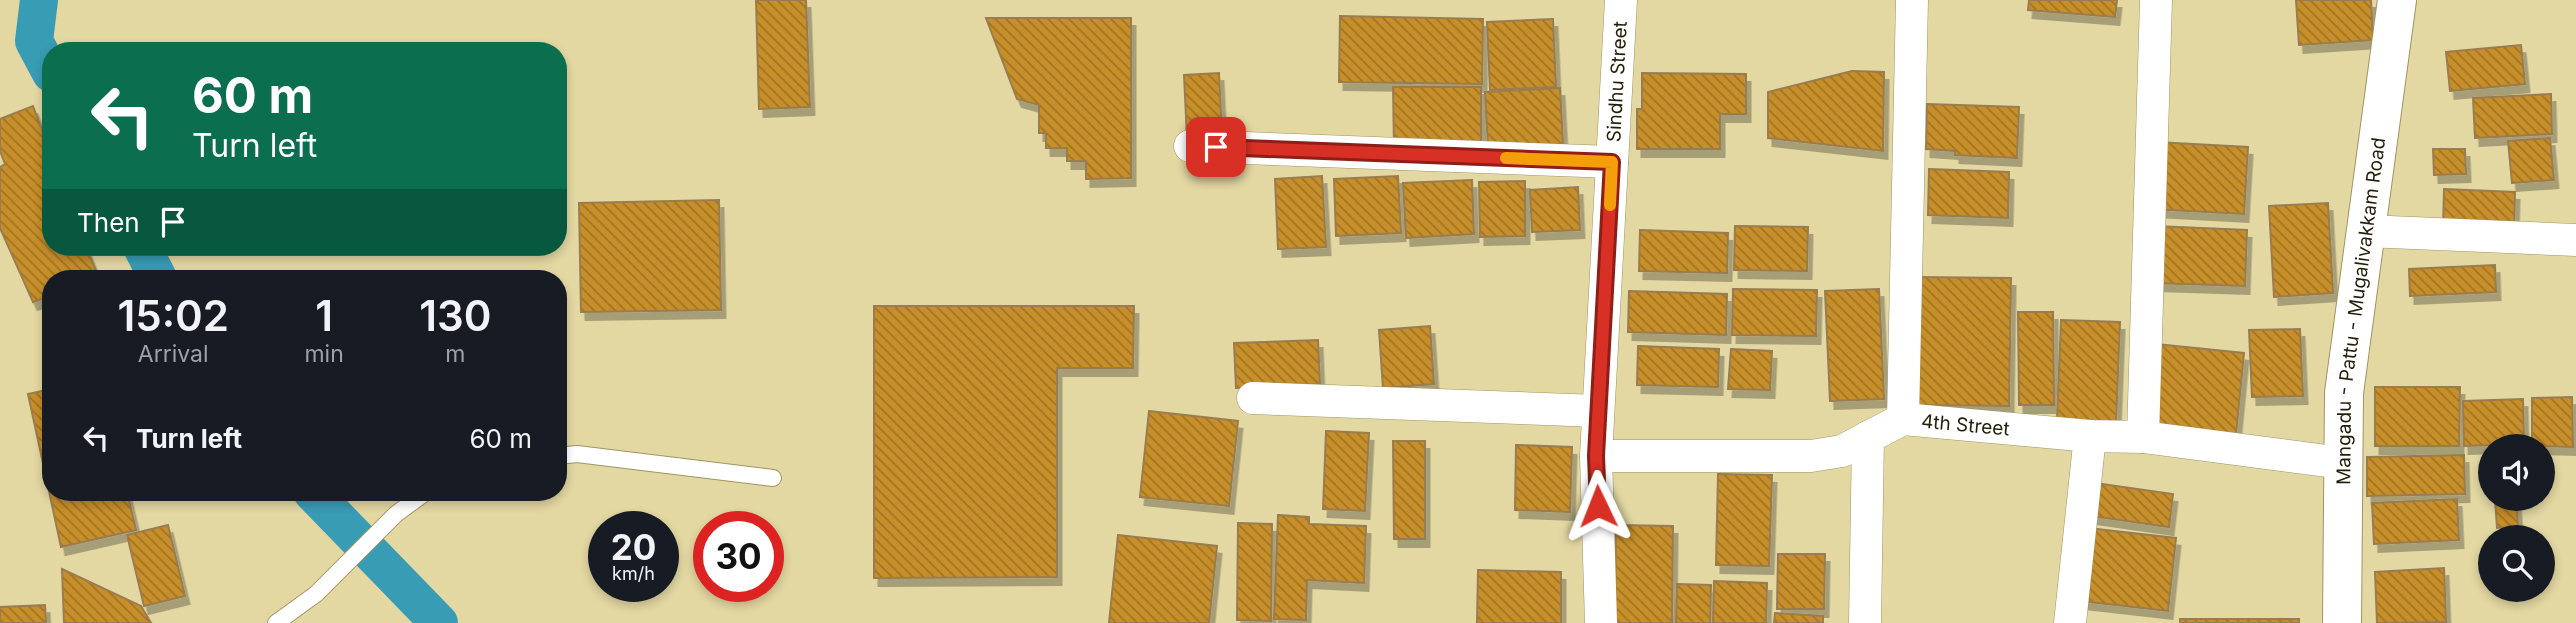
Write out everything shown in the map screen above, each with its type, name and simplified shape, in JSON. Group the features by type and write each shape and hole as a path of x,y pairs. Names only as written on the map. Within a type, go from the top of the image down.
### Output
{"street":[{"name":"Sindhu Street","path":"1601,623 1596,456 1621,0"},
{"path":"1903,419 1912,0"},
{"path":"2143,437 2156,0"},
{"name":"Mangadu - Pattu - Mugalivakkam Road","path":"2342,623 2344,393 2397,0"},
{"path":"1190,146 1612,162"},
{"path":"2366,231 2576,240"},
{"path":"1253,398 1598,411"},
{"name":"4th Street","path":"1596,456 1811,456 1842,451 1903,419 2090,436 2143,437 2342,463"},
{"path":"2070,623 2090,436"},
{"path":"1865,623 1868,438"}],"lane":[{"path":"567,455 577,454 773,478"},
{"path":"276,623 316,594 396,514 414,501"}],"building":[{"path":"756,0 806,0 810,107 759,109"},
{"path":"2029,0 2117,0 2115,17 2028,10"},
{"path":"2296,0 2371,0 2373,40 2299,45"},
{"path":"1340,16 1483,19 1482,84 1339,82"},
{"path":"986,18 1131,18 1131,178 1086,179 1086,161 1067,161 1067,148 1046,148 1046,133 1039,133 1039,105 1017,99"},
{"path":"1553,19 1556,87 1490,90 1487,22"},
{"path":"2521,45 2525,84 2450,91 2446,52"},
{"path":"1852,71 1884,72 1883,151 1768,138 1768,92"},
{"path":"1219,73 1222,137 1187,139 1184,75"},
{"path":"1642,73 1746,74 1746,114 1720,114 1720,149 1637,149 1637,109 1642,109"},
{"path":"1393,87 1481,87 1481,148 1394,148"},
{"path":"1560,88 1563,144 1488,148 1485,92"},
{"path":"2551,94 2552,134 2475,138 2473,98"},
{"path":"1927,104 2019,107 2017,158 1955,155 1955,151 1926,149"},
{"path":"33,106 42,130 42,256 90,256 96,270 42,270 42,299 33,302 0,228 0,167 5,164 0,151 0,119"},
{"path":"2550,138 2554,180 2512,183 2508,141"},
{"path":"2156,142 2248,147 2244,214 2152,209"},
{"path":"2433,149 2465,149 2466,174 2434,175"},
{"path":"1929,169 2009,172 2008,218 1928,215"},
{"path":"1322,176 1326,247 1278,249 1275,179"},
{"path":"1398,176 1401,233 1336,236 1334,179"},
{"path":"1472,180 1474,234 1406,238 1403,183"},
{"path":"1525,181 1525,236 1480,237 1479,182"},
{"path":"1578,187 1580,230 1532,232 1530,190"},
{"path":"2444,189 2515,192 2514,229 2443,227"},
{"path":"719,200 721,310 581,312 579,203"},
{"path":"2328,203 2333,293 2274,297 2269,206"},
{"path":"1735,226 1808,227 1807,271 1734,270"},
{"path":"2155,226 2247,230 2245,286 2153,283"},
{"path":"1640,230 1728,233 1727,273 1639,271"},
{"path":"2495,265 2496,292 2410,296 2409,269"},
{"path":"1918,277 2011,278 2009,406 1915,405"},
{"path":"1733,289 1817,290 1816,336 1732,335"},
{"path":"1879,289 1884,399 1830,401 1825,291"},
{"path":"1629,291 1727,294 1726,335 1628,332"},
{"path":"874,306 1134,306 1133,368 1057,368 1057,577 874,578"},
{"path":"2018,312 2053,312 2054,405 2019,405"},
{"path":"2061,320 2120,322 2116,422 2057,420"},
{"path":"1430,326 1434,384 1383,388 1379,330"},
{"path":"2300,329 2303,396 2252,397 2249,330"},
{"path":"1318,340 1320,384 1236,388 1234,343"},
{"path":"2156,344 2244,353 2236,434 2149,425"},
{"path":"1638,346 1719,349 1718,387 1637,385"},
{"path":"1731,349 1772,351 1770,390 1728,389"},
{"path":"2375,387 2460,387 2459,446 2375,446"},
{"path":"42,391 42,459 28,394"},
{"path":"2572,397 2573,447 2555,447 2555,434 2532,434 2532,398"},
{"path":"2523,399 2524,434 2478,434 2478,446 2464,446 2463,401"},
{"path":"1149,411 1238,421 1229,506 1140,497"},
{"path":"1326,431 1369,433 1365,511 1323,509"},
{"path":"1393,441 1425,441 1425,539 1394,539"},
{"path":"1516,445 1572,447 1570,512 1515,510"},
{"path":"2464,455 2465,494 2367,496 2367,457"},
{"path":"1718,474 1772,475 1769,566 1716,565"},
{"path":"2088,482 2173,494 2169,527 2084,515"},
{"path":"2457,499 2459,540 2374,544 2372,503"},
{"path":"51,501 129,501 136,530 61,547"},
{"path":"2496,511 2517,511 2518,525 2497,525"},
{"path":"1278,515 1309,517 1309,524 1366,526 1364,583 1307,580 1306,620 1274,619"},
{"path":"1238,523 1272,524 1271,621 1237,620"},
{"path":"168,525 185,596 144,606 127,535"},
{"path":"1616,525 1673,526 1672,623 1615,623"},
{"path":"2088,528 2176,538 2168,611 2081,601"},
{"path":"1118,535 1217,546 1209,623 1109,623"},
{"path":"1778,554 1825,554 1824,609 1777,609"},
{"path":"2444,568 2446,622 2377,623 2375,572"},
{"path":"62,569 141,606 151,623 64,623"},
{"path":"1478,570 1561,572 1561,623 1477,623"},
{"path":"1714,581 1767,583 1766,623 1713,623"},
{"path":"1677,584 1711,585 1710,623 1676,623"},
{"path":"45,605 46,623 0,623 0,607"},
{"path":"1775,613 1823,616 1823,623 1774,623"},
{"path":"2180,619 2299,619 2299,623 2180,623"}],"waterway":[{"path":"39,0 34,41 42,56"},
{"path":"147,256 154,270"},
{"path":"321,501 439,623"}],"slow traffic":[{"path":"1506,158 1612,162 1610,205"}],"route":[{"path":"1216,147 1612,162 1596,456 1598,506"}]}
